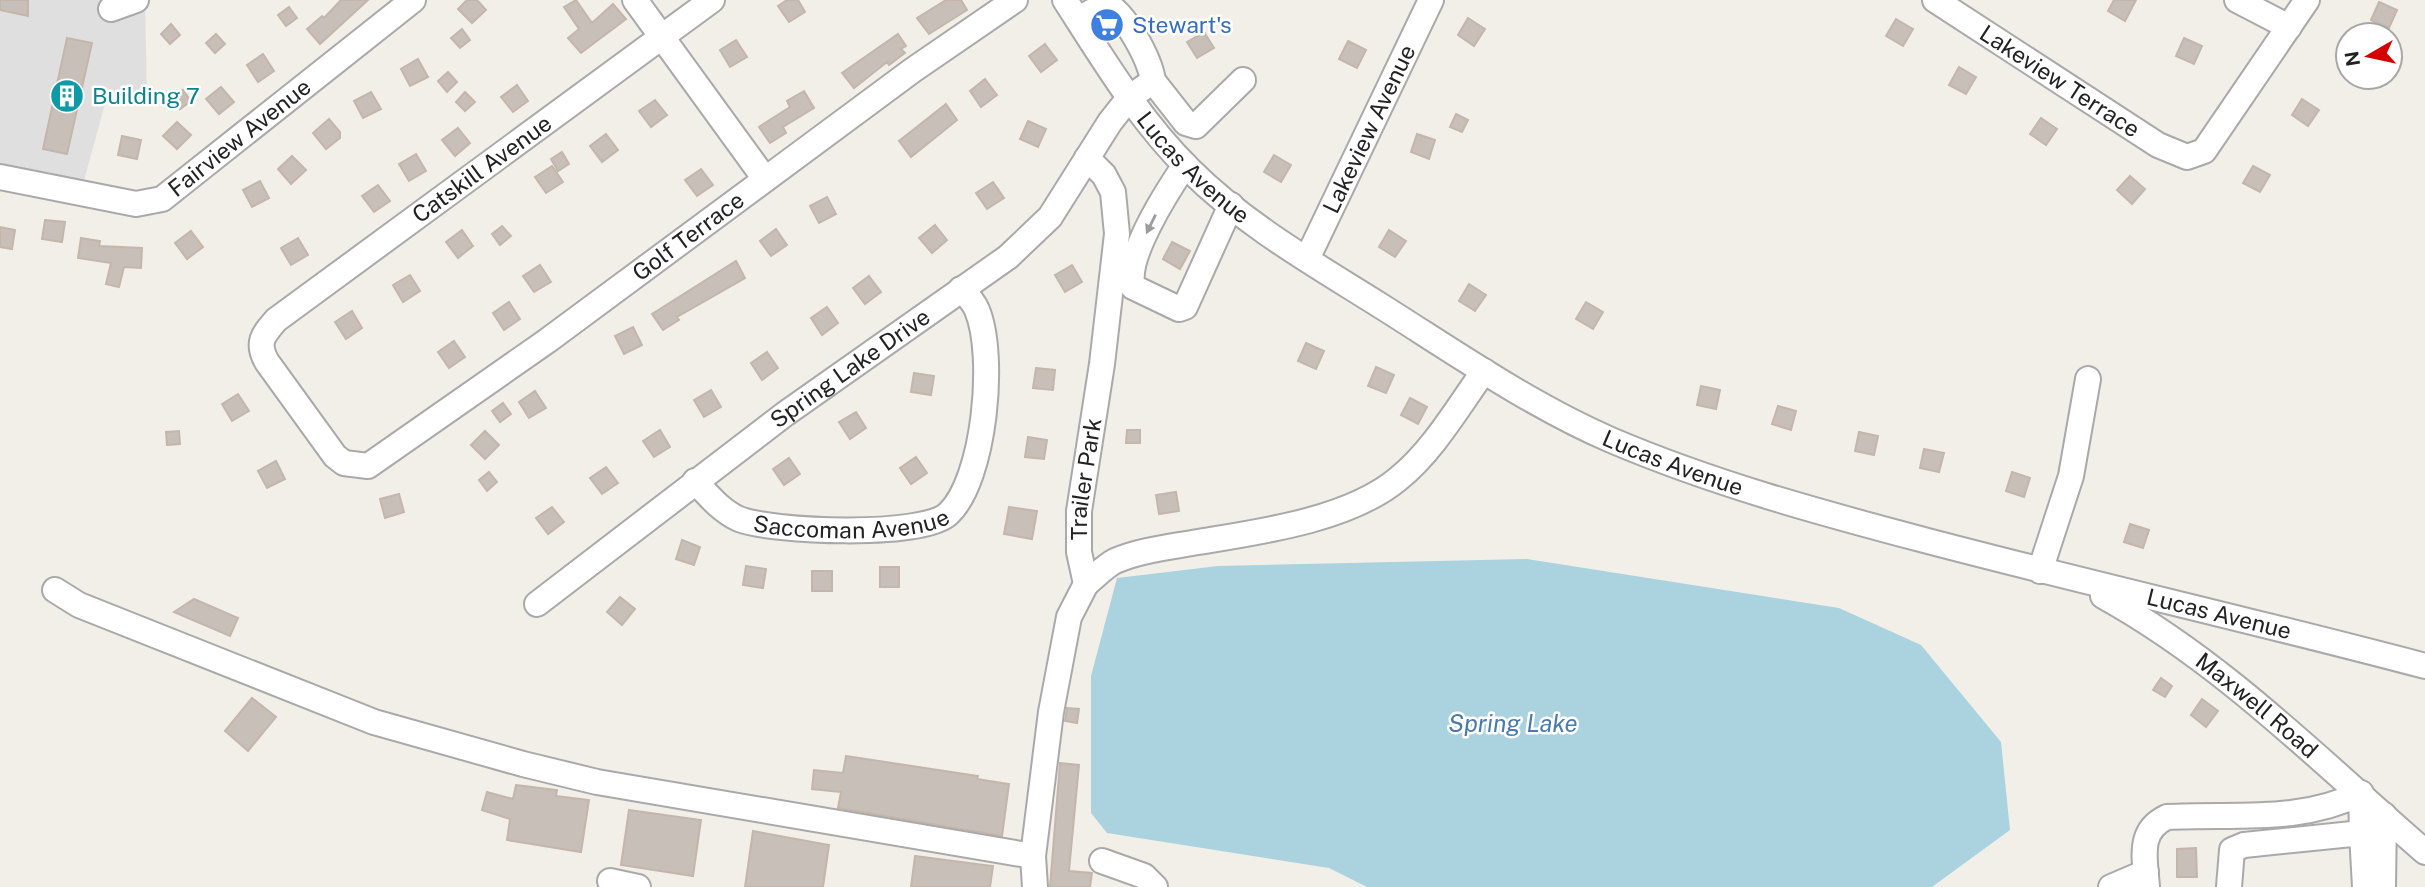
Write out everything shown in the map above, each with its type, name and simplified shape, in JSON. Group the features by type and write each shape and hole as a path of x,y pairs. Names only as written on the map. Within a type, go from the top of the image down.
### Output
{"street":[{"path":"111,9 136,0"},
{"name":"Fairview Avenue","path":"0,177 136,204 162,199 413,0"},
{"path":"635,0 765,179"},
{"name":"Catskill Avenue","path":"358,467 335,456 274,372 260,345 263,335 276,320 712,0"},
{"name":"Golf Terrace","path":"358,467 368,466 547,341 913,70 1015,0"},
{"name":"Lakeview Avenue","path":"1307,259 1431,0"},
{"name":"Lakeview Terrace","path":"1935,0 2158,145 2187,157 2204,151 2288,27"},
{"path":"2237,0 2288,27 2307,0"},
{"path":"1072,9 1106,4 1117,9 1152,67 1153,81 1186,122 1196,126 1243,80"},
{"name":"Lucas Avenue","path":"1072,9 1129,98 1185,165 1231,205 1307,259 1484,371 1606,438 1676,467 1818,512 2073,580 2425,666"},
{"name":"Spring Lake Drive","path":"537,604 695,481 1008,257 1050,216 1129,98 1153,81"},
{"name":"Trailer Park","path":"1086,584 1079,552 1079,511 1102,364 1117,234 1113,192 1104,175 1087,158"},
{"path":"1185,165 1167,193 1141,245 1130,276 1133,287 1179,309 1185,307 1231,205"},
{"name":"Saccoman Avenue","path":"695,481 725,511 765,527 867,530 921,526 947,514 961,499 972,474 980,435 986,365 976,308 961,289"},
{"path":"1035,887 1033,856 1051,712 1069,617 1086,584 1113,562 1159,549 1238,535 1335,512 1371,497 1398,479 1424,453 1484,371"},
{"path":"2040,571 2071,476 2088,379"},
{"name":"Maxwell Road","path":"2073,580 2142,618 2235,686 2361,793 2425,852"},
{"path":"55,590 79,605 374,722 523,764 597,782 1033,856"},
{"path":"2110,887 2147,879 2146,838 2153,824 2168,817 2287,816 2333,807 2361,793 2365,887"},
{"path":"2383,887 2384,815"},
{"path":"2228,887 2232,850 2244,845 2362,833"},
{"path":"1102,862 1143,876 1155,887"},
{"path":"610,881 638,887"}],"shaded area":[{"path":"0,0 145,0 147,99 108,93 83,184 0,165"}],"water":[{"name":"Spring Lake","path":"1527,559 1839,608 1921,645 2001,742 2010,830 1932,887 1367,887 1329,868 1107,833 1091,813 1091,676 1117,578 1218,566"}],"building":[{"path":"0,0 28,0 28,16 0,10"},
{"path":"341,0 368,0 320,44 307,29 322,16 324,18"},
{"path":"467,0 477,0 486,10 472,23 458,9"},
{"path":"576,0 592,23 613,4 626,19 581,53 568,38 579,29 564,7"},
{"path":"787,0 798,0 805,12 789,22 778,6"},
{"path":"946,0 961,0 967,10 929,34 917,18"},
{"path":"2114,0 2136,0 2125,21 2108,11"},
{"path":"2379,2 2397,10 2392,21 2371,20"},
{"path":"289,7 297,18 286,26 278,15"},
{"path":"1468,18 1485,29 1474,46 1458,35"},
{"path":"1896,19 1913,29 1903,46 1886,36"},
{"path":"171,24 180,35 170,44 161,34"},
{"path":"462,29 470,40 460,48 451,38"},
{"path":"1204,32 1214,48 1197,58 1187,42"},
{"path":"216,34 225,44 215,53 206,43"},
{"path":"898,34 906,46 901,49 905,53 889,65 887,62 854,88 842,73"},
{"name":"Building 7","path":"67,38 92,43 67,154 43,149"},
{"path":"2184,38 2202,46 2194,64 2176,56"},
{"path":"736,40 747,57 730,67 720,50"},
{"path":"1348,41 1366,50 1357,68 1339,59"},
{"path":"1045,44 1057,60 1041,72 1029,56"},
{"path":"263,54 274,71 258,82 247,65"},
{"path":"418,59 428,77 410,86 401,69"},
{"path":"1959,67 1976,77 1966,94 1949,85"},
{"path":"448,72 457,82 447,92 438,81"},
{"path":"985,79 997,95 981,107 970,91"},
{"path":"517,85 528,101 513,112 501,97"},
{"path":"221,87 234,102 219,114 206,99"},
{"path":"183,90 191,101 180,109 172,98"},
{"path":"804,91 814,108 783,127 786,133 770,143 759,127 790,107 787,101"},
{"path":"371,92 381,109 363,118 354,101"},
{"path":"465,92 475,102 465,111 456,102"},
{"path":"2302,99 2319,110 2308,126 2292,115"},
{"path":"655,100 667,115 651,127 639,111"},
{"path":"946,104 957,120 911,157 899,141"},
{"path":"1456,114 1468,120 1462,132 1450,127"},
{"path":"2041,118 2057,129 2046,145 2030,134"},
{"path":"329,119 340,132 340,138 326,149 313,133"},
{"path":"1028,121 1046,129 1038,147 1020,139"},
{"path":"177,122 191,135 177,149 163,136"},
{"path":"458,128 470,143 455,156 442,140"},
{"path":"606,134 618,150 602,162 590,146"},
{"path":"1417,134 1435,140 1429,159 1411,152"},
{"path":"122,136 141,140 137,159 118,155"},
{"path":"562,152 569,164 558,171 551,159"},
{"path":"416,154 426,171 409,181 399,164"},
{"path":"1274,155 1291,165 1281,182 1264,172"},
{"path":"292,156 306,170 291,184 278,169"},
{"path":"552,166 563,182 546,193 535,177"},
{"path":"2253,166 2270,175 2260,192 2243,183"},
{"path":"701,169 713,185 697,196 685,180"},
{"path":"2130,176 2145,189 2132,204 2117,190"},
{"path":"260,181 269,198 252,207 243,190"},
{"path":"993,182 1004,198 987,209 976,193"},
{"path":"378,185 390,201 374,212 362,196"},
{"path":"827,197 836,214 819,223 810,206"},
{"path":"45,220 65,222 62,242 42,239"},
{"path":"935,225 947,240 932,253 919,238"},
{"path":"502,226 511,236 500,245 492,234"},
{"path":"0,227 15,230 12,249 0,247"},
{"path":"776,229 787,245 771,256 760,241"},
{"path":"462,230 473,246 458,258 446,242"},
{"path":"1389,230 1406,241 1395,257 1379,247"},
{"path":"191,231 203,247 187,259 175,243"},
{"path":"81,238 100,241 99,246 142,248 141,268 124,267 119,287 106,284 111,263 78,258"},
{"path":"298,238 308,255 291,265 281,248"},
{"path":"1172,242 1190,251 1180,269 1163,259"},
{"path":"736,261 745,278 677,317 679,320 663,330 652,314"},
{"path":"540,265 551,282 534,292 523,276"},
{"path":"1072,265 1082,282 1065,292 1055,275"},
{"path":"410,275 420,291 403,302 393,285"},
{"path":"869,276 881,292 865,304 853,288"},
{"path":"1469,284 1486,295 1475,311 1459,301"},
{"path":"509,302 520,319 504,330 493,313"},
{"path":"1586,302 1603,312 1593,329 1576,319"},
{"path":"827,307 838,323 822,335 811,318"},
{"path":"352,311 362,328 346,339 335,322"},
{"path":"633,327 642,345 624,354 615,336"},
{"path":"454,341 465,357 449,368 438,352"},
{"path":"1306,343 1324,351 1316,369 1298,361"},
{"path":"767,352 778,368 762,380 751,363"},
{"path":"1376,367 1394,375 1386,393 1368,386"},
{"path":"1036,368 1055,370 1053,390 1033,388"},
{"path":"914,373 934,376 931,395 911,392"},
{"path":"1701,386 1720,390 1716,409 1697,405"},
{"path":"711,390 721,407 704,417 694,400"},
{"path":"535,391 546,408 529,418 519,402"},
{"path":"238,394 249,411 232,421 222,404"},
{"path":"1410,398 1427,407 1418,424 1401,415"},
{"path":"503,403 511,414 500,422 492,411"},
{"path":"1778,406 1796,411 1791,430 1772,424"},
{"path":"856,412 866,428 850,439 839,422"},
{"path":"660,430 670,447 654,457 643,441"},
{"path":"1127,430 1140,430 1140,443 1126,443"},
{"path":"179,431 180,444 167,445 166,432"},
{"path":"485,431 499,445 485,459 471,445"},
{"path":"1859,432 1878,436 1874,455 1855,451"},
{"path":"1028,437 1047,440 1044,459 1025,457"},
{"path":"1924,449 1944,453 1939,472 1920,468"},
{"path":"916,457 927,473 911,484 900,468"},
{"path":"789,458 800,474 784,485 773,469"},
{"path":"276,461 285,479 267,488 258,471"},
{"path":"606,467 618,483 602,494 590,478"},
{"path":"489,472 497,482 487,491 479,480"},
{"path":"2012,472 2030,478 2024,497 2006,491"},
{"path":"1176,492 1179,511 1159,514 1156,495"},
{"path":"399,494 404,512 385,518 380,499"},
{"path":"552,507 564,522 548,534 536,518"},
{"path":"1009,507 1037,511 1032,539 1004,534"},
{"path":"2130,524 2149,530 2143,548 2124,542"},
{"path":"682,540 700,547 694,565 676,559"},
{"path":"746,566 766,569 763,588 743,585"},
{"path":"880,567 899,567 899,587 880,587"},
{"path":"812,571 832,571 832,591 812,591"},
{"path":"620,597 635,609 622,625 607,612"},
{"path":"194,599 238,618 230,636 174,612"},
{"path":"2161,678 2172,686 2165,697 2153,690"},
{"path":"252,698 276,717 248,751 225,731"},
{"path":"2202,699 2218,711 2206,727 2191,715"},
{"path":"1067,708 1079,709 1077,723 1065,721"},
{"path":"846,756 978,776 977,779 1009,784 1002,836 838,808 841,792 812,789 814,770 843,773"},
{"path":"1060,763 1079,765 1069,871 1092,873 1090,887 1050,887"},
{"path":"516,785 557,790 556,796 589,800 581,852 507,840 510,819 482,810 487,792 513,799"},
{"path":"629,810 701,820 693,876 621,865"},
{"path":"753,831 829,845 823,887 745,887"},
{"path":"2196,848 2197,877 2177,877 2177,849"},
{"path":"915,856 993,866 990,887 911,887"}],"place":[{"name":"Stewart's","path":"1107,25"},
{"name":"Building 7","path":"67,96"}]}
